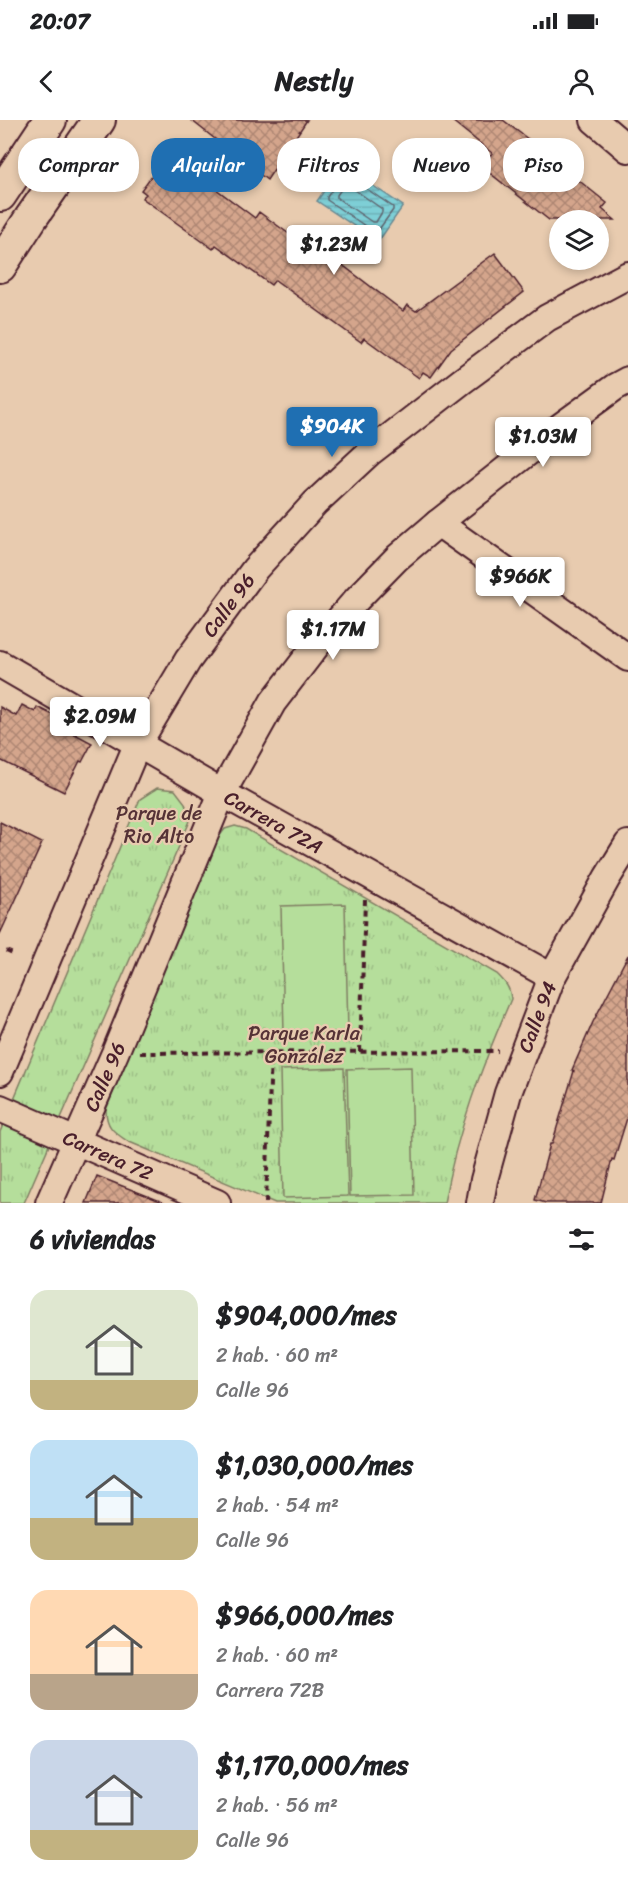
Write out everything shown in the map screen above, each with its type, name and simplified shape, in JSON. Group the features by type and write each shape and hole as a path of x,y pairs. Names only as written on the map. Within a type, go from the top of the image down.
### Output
{"street":[{"path":"0,195 50,120"},
{"path":"0,266 99,120"},
{"path":"594,120 628,149"},
{"name":"Calle 96","path":"0,1072 137,745 188,660 255,569 323,496 369,453 547,318 628,275"},
{"name":"Calle 96","path":"49,1203 115,1053 222,793 273,702 316,646 357,599 398,558 438,523 560,427 628,380"},
{"path":"438,523 628,658"},
{"name":"Carrera 72A","path":"0,664 137,745 552,977"},
{"name":"Calle 94","path":"480,1203 508,1093 552,977 628,844"},
{"name":"Carrera 72","path":"0,1108 217,1203"}],"path":[{"path":"360,1052 366,874"},
{"path":"6,951 12,954"},
{"path":"115,1053 524,1051"},
{"path":"266,1203 271,1052"}],"green space":[{"name":"Parque de Rio Alto","path":"157,788 175,790 185,803 190,821 24,1203 0,1203 0,1132 140,799"},
{"name":"Parque Karla González","path":"235,826 246,829 497,974 507,985 511,999 463,1124 444,1203 275,1203 127,1141 109,1125 106,1110 218,838 225,829"},
{"path":"345,904 348,1032 284,1033 281,906"},
{"path":"411,1067 414,1195 350,1196 347,1069"},
{"path":"344,1068 348,1196 283,1198 280,1070"}],"water":[{"path":"380,191 403,206 378,242 317,201 323,192"}],"building":[{"path":"191,120 307,120 295,138 277,138 277,165 267,180 265,178 265,138 214,138"},
{"path":"451,120 503,120 527,138 503,138 503,183 491,174 491,138 473,138"},
{"path":"151,176 151,192 220,192 255,218 259,212 318,255 320,252 340,266 341,264 403,311 407,305 416,311 495,253 524,292 451,349 431,377 423,372 419,378 364,338 361,342 275,280 271,285 216,245 213,249 142,198 146,194 141,190"},
{"path":"584,185 607,203 603,210 549,210 549,220 514,192 584,192"},
{"path":"22,705 35,712 37,707 61,719 58,725 92,743 64,792 0,760 0,707 16,716"},
{"path":"0,822 42,843 0,934"},
{"path":"628,955 628,1115 614,1160 612,1159 601,1203 546,1203 535,1200 550,1144 552,1144 574,1071 572,1070 593,1022"},
{"path":"97,1176 163,1202 86,1203"}]}
